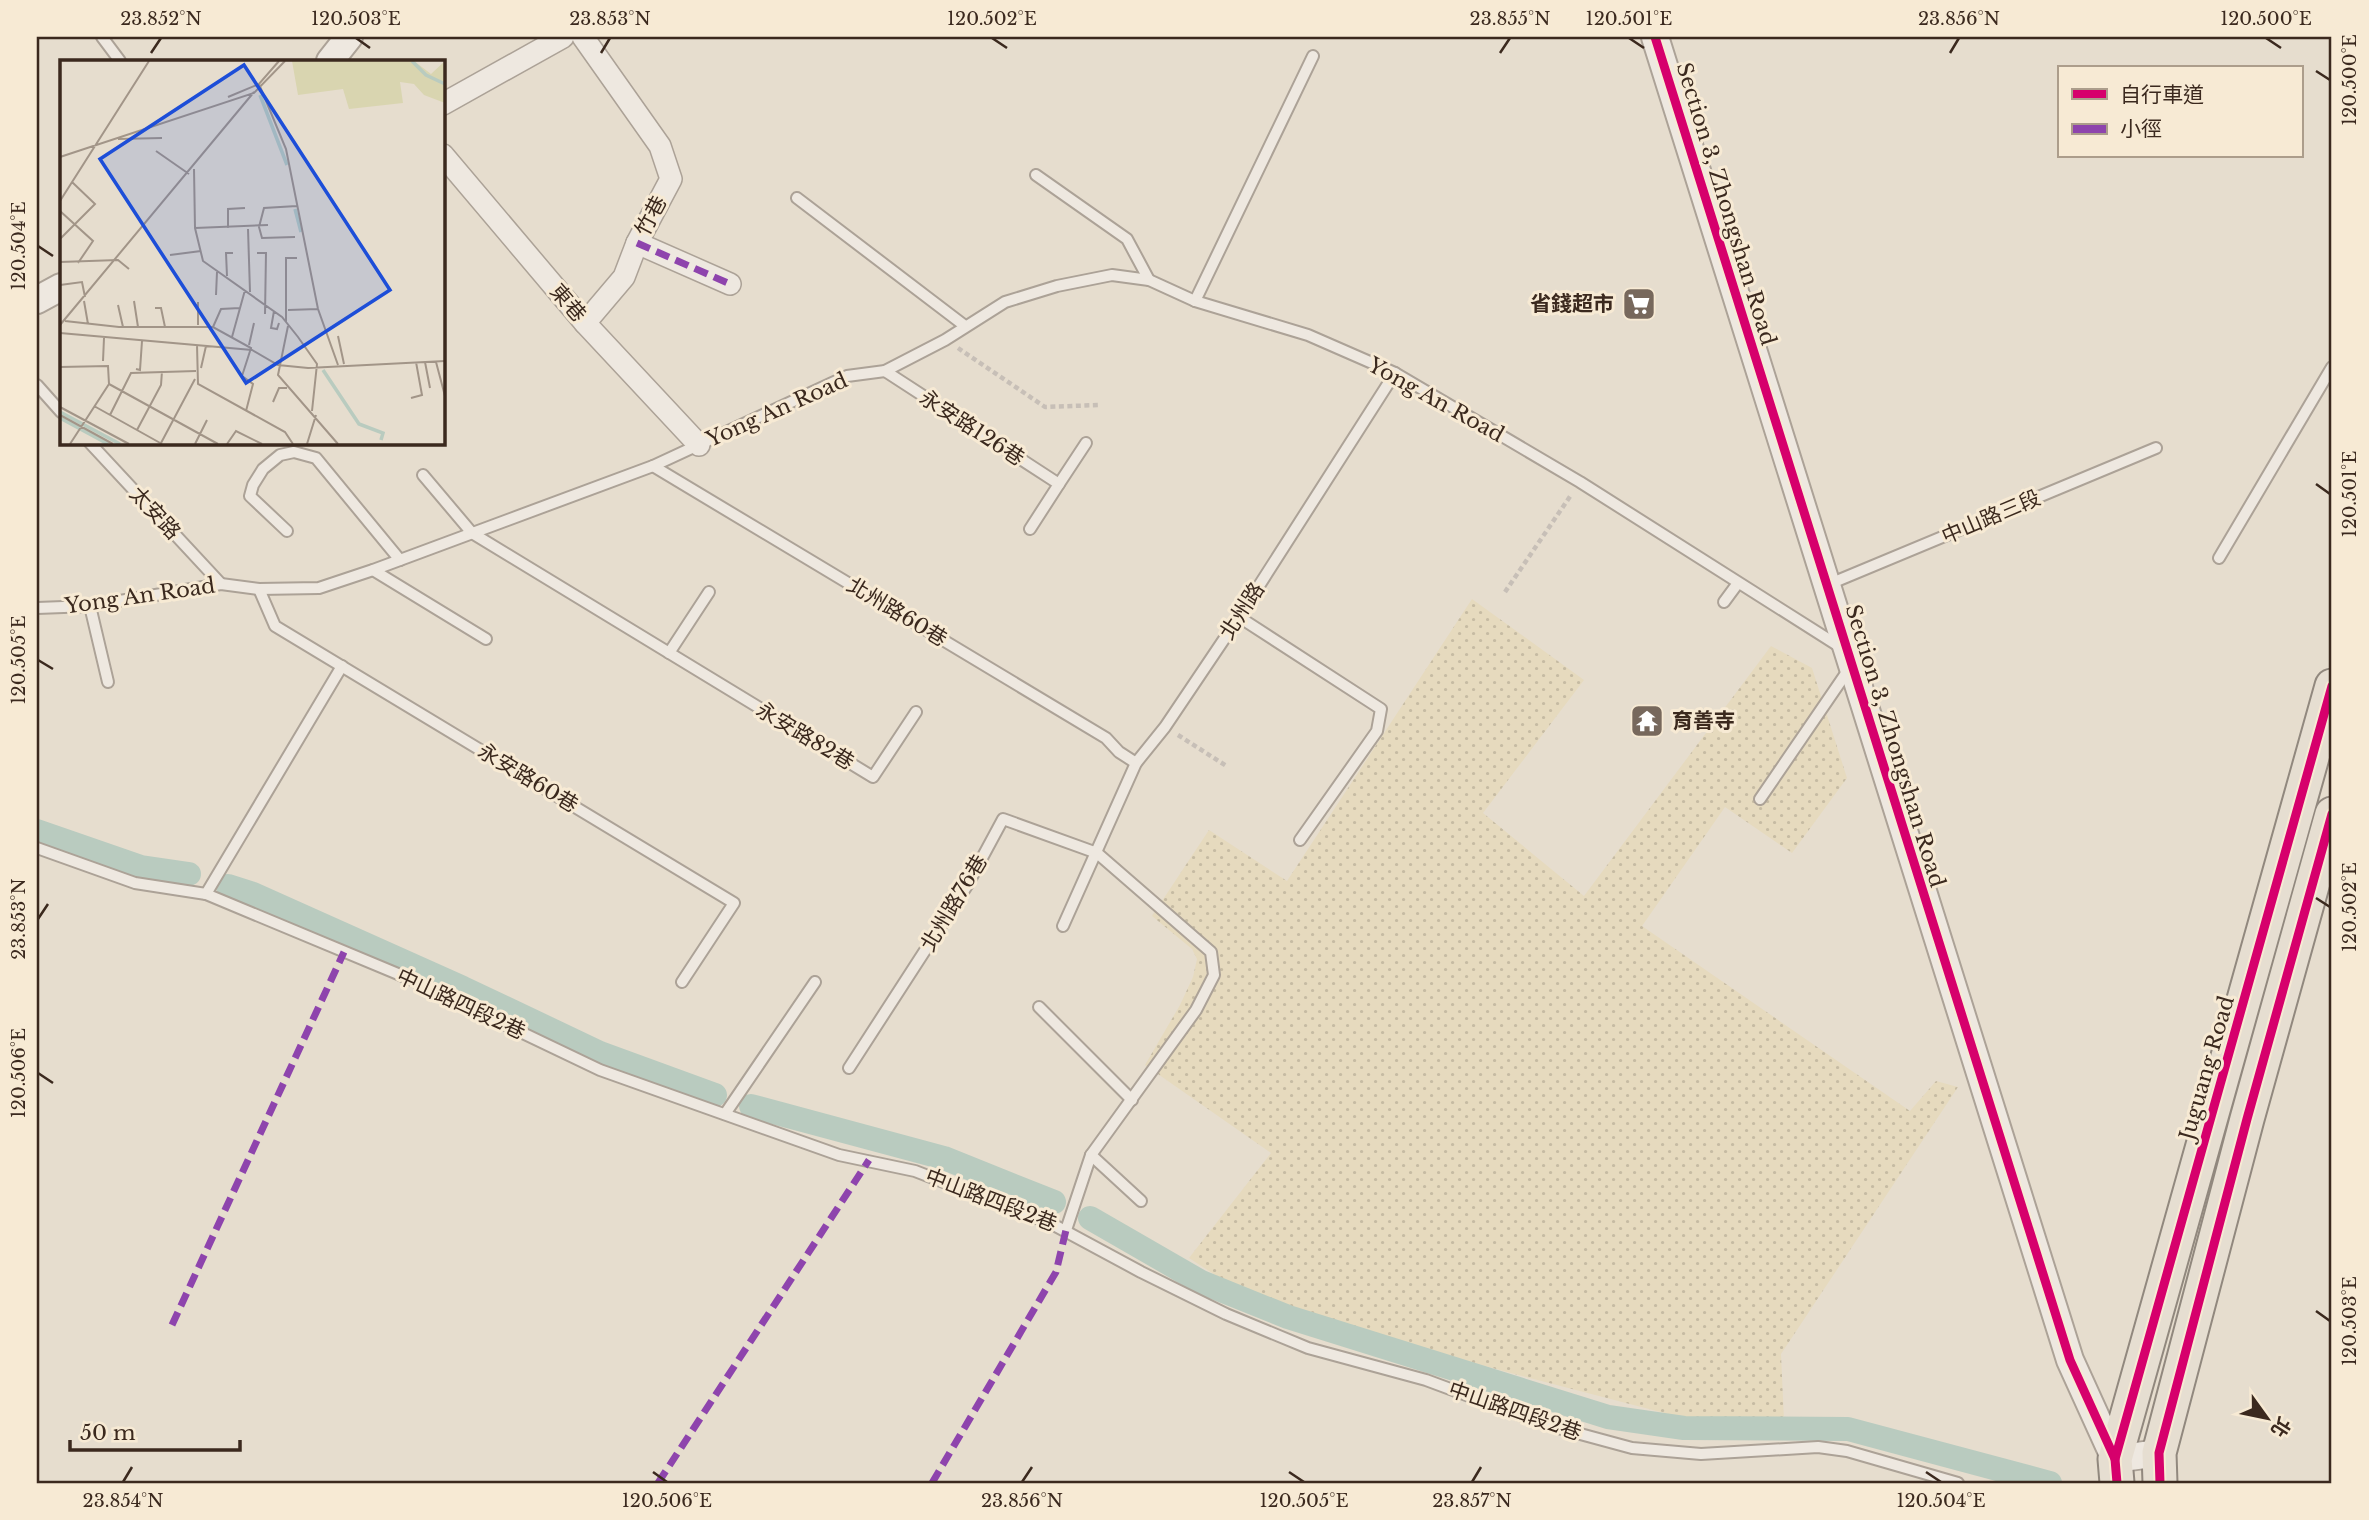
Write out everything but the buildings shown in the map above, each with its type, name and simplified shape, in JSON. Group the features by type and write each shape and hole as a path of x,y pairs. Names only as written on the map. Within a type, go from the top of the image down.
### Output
{"main road":[{"name":"Juguang Road","path":"2116,1471 2332,686"},
{"path":"2159,1468 2247,1119 2332,814"}],"street":[{"path":"331,60 349,37"},
{"path":"444,102 563,37"},
{"name":"竹巷","path":"583,37 660,146 671,179 637,243 624,277 585,323"},
{"name":"Section 3, Zhongshan Road","path":"1655,37 2070,1360 2116,1471"},
{"name":"東巷","path":"444,156 585,323 699,446"},
{"path":"637,243 730,284"},
{"path":"37,300 60,288"},
{"path":"2116,1471 2159,1468"}],"lane":[{"path":"102,37 119,60"},
{"path":"1195,301 1313,55"},
{"path":"1036,175 1127,239 1149,281"},
{"path":"797,198 965,326"},
{"name":"Yong An Road","path":"37,608 90,606 221,584 259,589 319,588 653,466 847,376 885,371 945,340 1006,302 1057,286 1112,275 1149,281 1195,301 1308,335 1395,373 1580,482 1849,658"},
{"path":"2219,558 2332,367"},
{"name":"永安路126巷","path":"885,371 1059,484"},
{"name":"北州路","path":"1063,926 1136,763 1165,727 1395,373"},
{"path":"37,385 60,411"},
{"path":"1030,529 1086,443"},
{"name":"太安路","path":"91,444 221,584"},
{"name":"中山路三段","path":"1827,585 2156,449"},
{"path":"287,531 250,496 263,469 280,455 294,452 316,458 400,560"},
{"name":"北州路60巷","path":"653,466 1107,738 1119,752 1136,763"},
{"name":"永安路82巷","path":"423,475 471,533 873,777 916,712"},
{"path":"373,570 486,639"},
{"path":"1724,602 1738,583"},
{"name":"永安路60巷","path":"259,589 275,626 734,903 682,982"},
{"path":"669,653 709,592"},
{"path":"90,606 108,682"},
{"path":"1238,617 1381,709 1377,731 1300,840"},
{"path":"1760,799 1849,658"},
{"path":"206,894 342,666"},
{"name":"北州路76巷","path":"849,1068 968,884 1003,819 1097,853"},
{"name":"中山路四段2巷","path":"37,848 135,883 206,894 410,979 600,1070 839,1155 915,1171 1066,1230 1141,1272 1226,1314 1308,1348 1426,1380 1547,1425 1632,1448 1701,1454 1818,1447 1958,1483"},
{"path":"1066,1230 1091,1155 1196,1010 1214,975 1211,952 1097,853"},
{"path":"725,1114 815,982"},
{"path":"1039,1007 1132,1100"},
{"path":"1091,1155 1141,1201"}],"path":[{"path":"945,340 1045,407 1099,405"},
{"path":"1505,592 1580,482"},
{"path":"1165,727 1228,767"}],"shaded area":[{"path":"1472,599 1584,680 1483,813 1584,896 1771,646 1812,668 1847,778 1792,853 1725,807 1642,926 1910,1111 1936,1081 1958,1087 1781,1354 1784,1421 1695,1421 1507,1372 1333,1324 1223,1280 1189,1258 1271,1153 1145,1065 1180,1005 1193,977 1197,959 1192,949 1152,916 1209,830 1287,881"}],"waterway":[{"path":"37,831 141,867 189,874"},
{"path":"228,886 253,894 463,988 600,1053 715,1095"},
{"path":"751,1106 944,1158 1054,1202"},
{"path":"1090,1218 1201,1282 1288,1317 1608,1417 1684,1428 1848,1429 2050,1483"}],"marked path":[{"path":"637,243 730,284"},
{"path":"172,1325 344,952"},
{"path":"658,1483 869,1160"},
{"path":"932,1483 1056,1272 1066,1230"}],"cycle path":[{"path":"1655,37 2070,1360 2115,1459 2117,1483"},
{"path":"2115,1459 2332,686"},
{"path":"2160,1483 2159,1453 2247,1119 2332,814"}],"place":[{"name":"省錢超市","path":"1639,304"},
{"name":"育善寺","path":"1647,721"}]}
